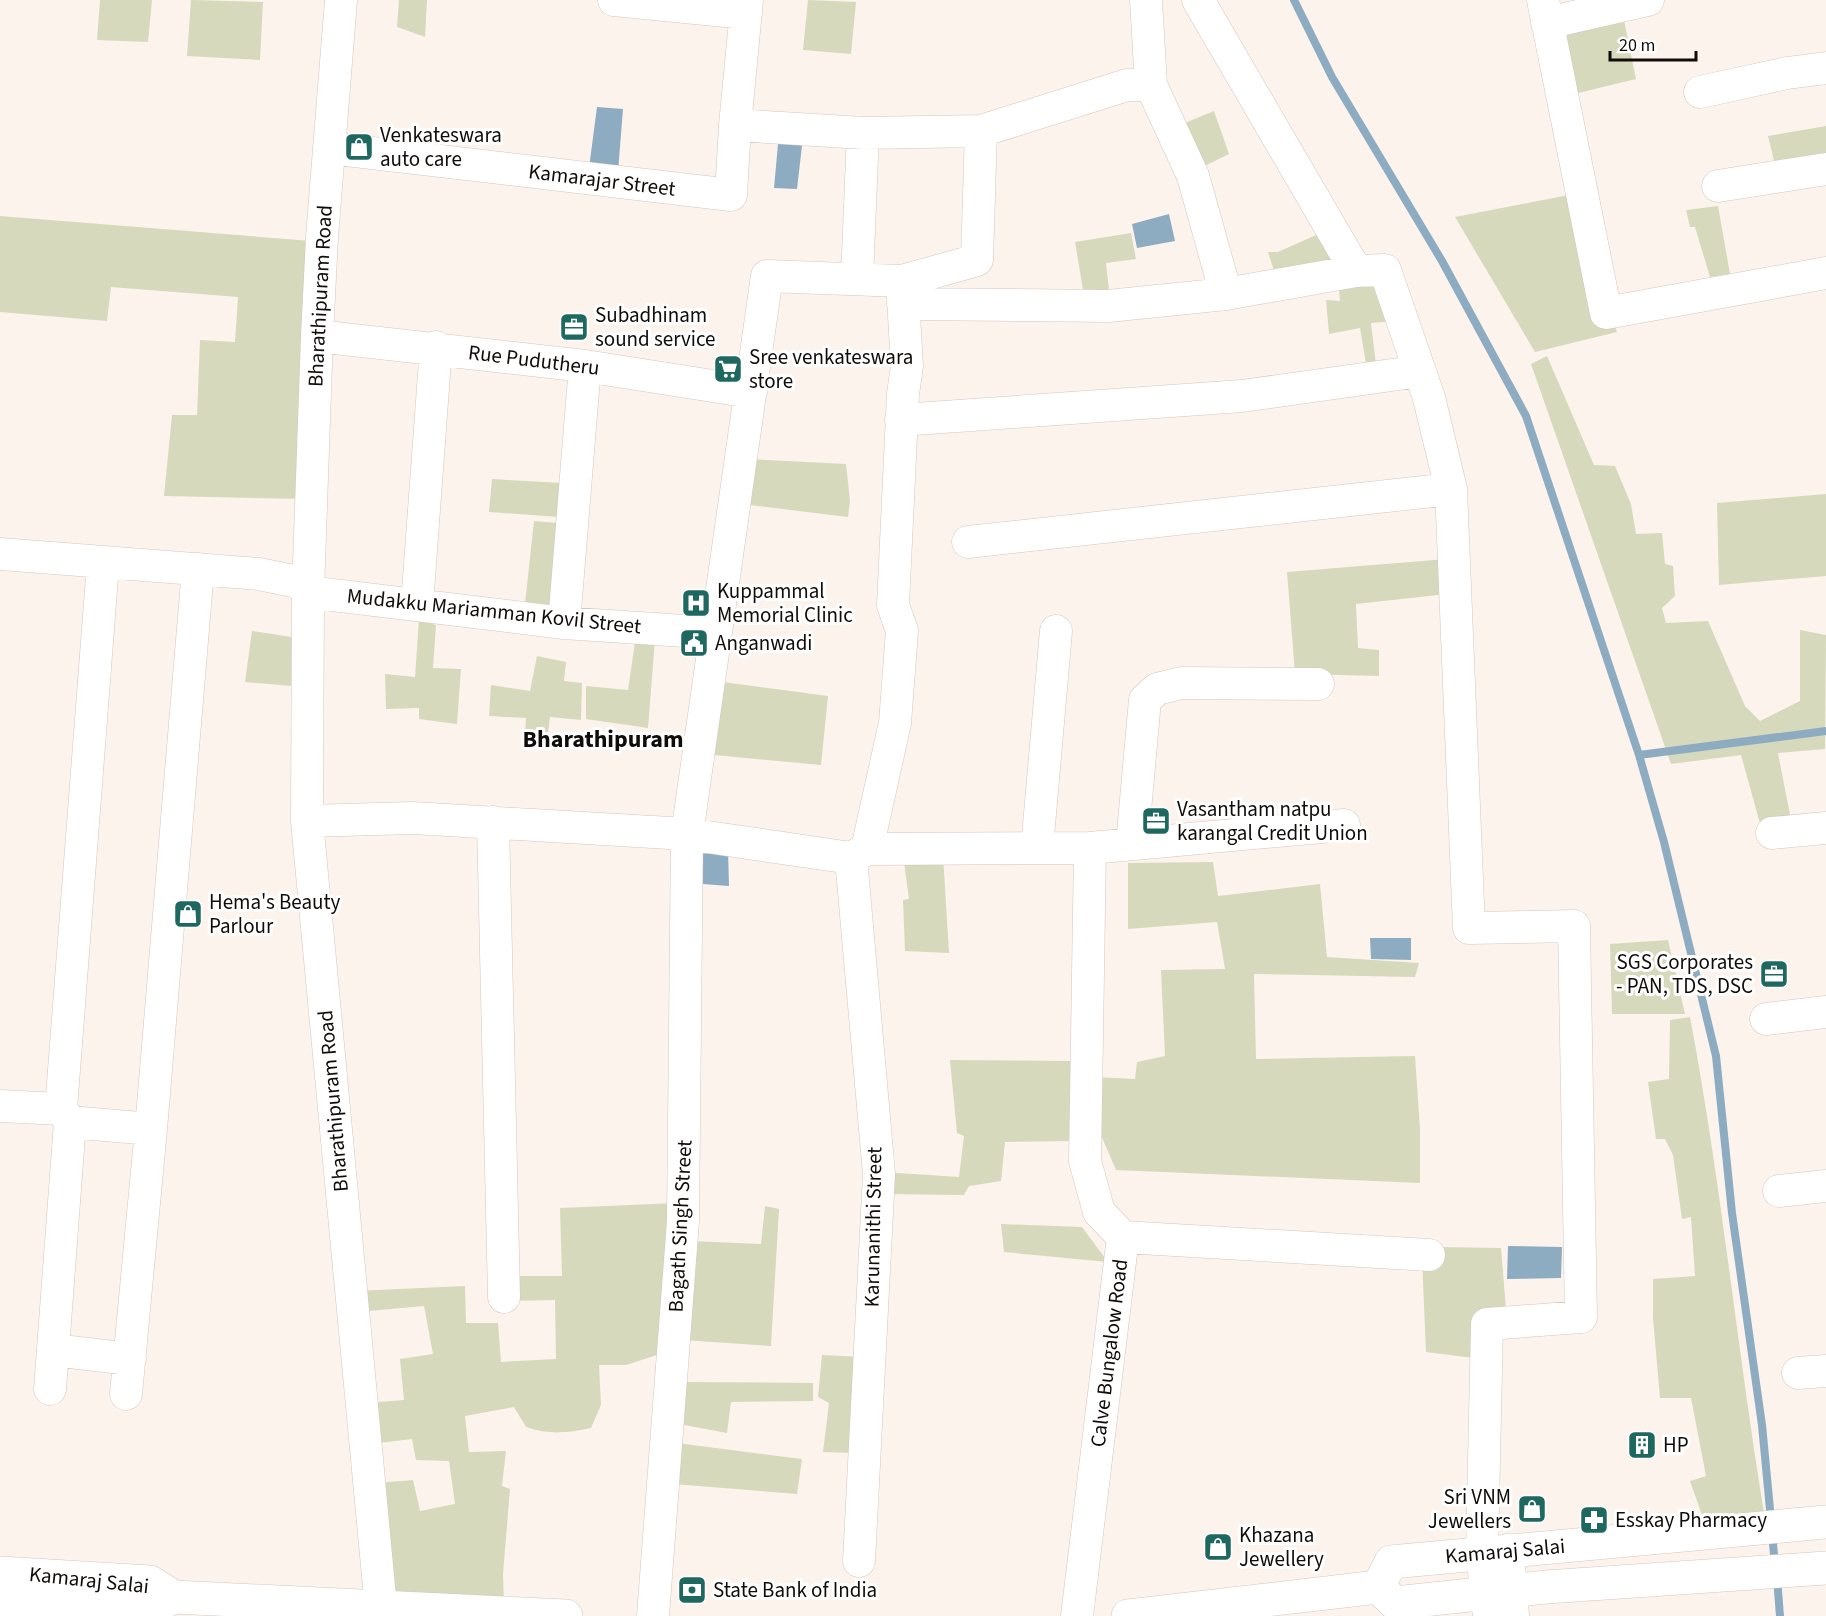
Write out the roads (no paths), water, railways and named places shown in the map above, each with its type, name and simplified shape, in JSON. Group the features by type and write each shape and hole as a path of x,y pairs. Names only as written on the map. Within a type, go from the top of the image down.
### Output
{"main road":[{"name":"Kamaraj Salai","path":"1826,1522 1391,1562 1378,1587 1395,1603 1500,1604 1701,1576 1826,1568"},
{"name":"Kamaraj Salai","path":"0,1572 150,1582 174,1597 336,1612 381,1608 566,1616"},
{"path":"1128,1616 1378,1587"},
{"name":"Kamaraj Salai","path":"0,1603 109,1613 145,1611 174,1597"}],"street":[{"name":"Bharathipuram Road","path":"341,0 317,336 308,592 307,821 381,1608"},
{"path":"614,0 747,6 735,125 863,133 981,131 1127,85 1151,85"},
{"path":"1146,0 1151,85 1193,176 1226,294"},
{"path":"1198,0 1356,271"},
{"path":"1648,0 1545,11 1606,313 1826,273"},
{"path":"1700,92 1787,73 1826,68"},
{"name":"Kamarajar Street","path":"329,148 731,195 735,125"},
{"path":"902,292 977,260 981,131"},
{"path":"863,133 857,279 902,292 1108,306 1226,294 1356,271 1385,270 1429,398 1451,489 1469,928 1574,926 1581,1317 1487,1324 1495,1552 1500,1604"},
{"path":"1718,186 1826,169"},
{"name":"Bagath Singh Street","path":"653,1616 683,1221 687,834 767,276 857,279"},
{"name":"Karunanithi Street","path":"858,1561 879,1174 859,854 895,723 902,631 893,605 901,420 907,366 902,292"},
{"name":"Rue Pudutheru","path":"317,336 436,347 585,366 750,392"},
{"path":"417,605 436,347"},
{"path":"564,623 585,366"},
{"path":"901,420 1242,396 1420,371"},
{"path":"968,542 1451,489"},
{"path":"0,554 268,576 298,582 308,592"},
{"path":"50,1389 65,1116 103,564"},
{"path":"126,1394 151,1129 198,569"},
{"name":"Mudakku Mariamman Kovil Street","path":"308,592 564,623 715,633"},
{"path":"1037,848 1056,631"},
{"path":"1132,844 1145,700 1157,689 1181,683 1318,684"},
{"path":"307,821 413,818 493,822 687,834 859,854 1090,848 1344,825"},
{"path":"493,822 504,1297"},
{"path":"1772,833 1826,828"},
{"name":"Calve Bungalow Road","path":"1077,1616 1123,1238 1099,1212 1085,1161 1090,848"},
{"path":"1766,1019 1826,1012"},
{"path":"0,1106 151,1129"},
{"path":"1779,1191 1826,1186"},
{"path":"1123,1238 1429,1255"},
{"path":"53,1350 130,1359"}],"water":[{"path":"597,107 623,109 618,172 589,168"},
{"path":"779,133 803,137 797,189 774,188"},
{"path":"1169,214 1175,241 1137,248 1132,224"},
{"path":"690,841 728,849 729,886 689,883"},
{"path":"1370,938 1411,938 1411,960 1371,959"},
{"path":"1508,1246 1562,1247 1561,1278 1507,1279"}],"waterway":[{"path":"1294,0 1332,77 1442,261 1526,416 1639,755 1664,842 1716,1056 1732,1213 1762,1425 1771,1520"},
{"path":"1639,755 1826,731"},
{"path":"1772,1533 1775,1565"},
{"path":"1777,1578 1780,1616"}],"place":[{"name":"Venkateswara auto care","path":"359,147"},
{"name":"Subadhinam sound service","path":"574,327"},
{"name":"Sree venkateswara store","path":"728,369"},
{"name":"Kuppammal Memorial Clinic","path":"696,603"},
{"name":"Anganwadi","path":"694,643"},
{"name":"Vasantham natpu karangal Credit Union","path":"1156,821"},
{"name":"Hema's Beauty Parlour","path":"188,914"},
{"name":"SGS Corporates - PAN, TDS, DSC","path":"1774,974"},
{"name":"HP","path":"1642,1445"},
{"name":"Sri VNM Jewellers","path":"1532,1509"},
{"name":"Esskay Pharmacy","path":"1594,1520"},
{"name":"Khazana Jewellery","path":"1218,1547"},
{"name":"State Bank of India","path":"692,1590"}],"district":[{"name":"Bharathipuram","path":"603,739"}]}
